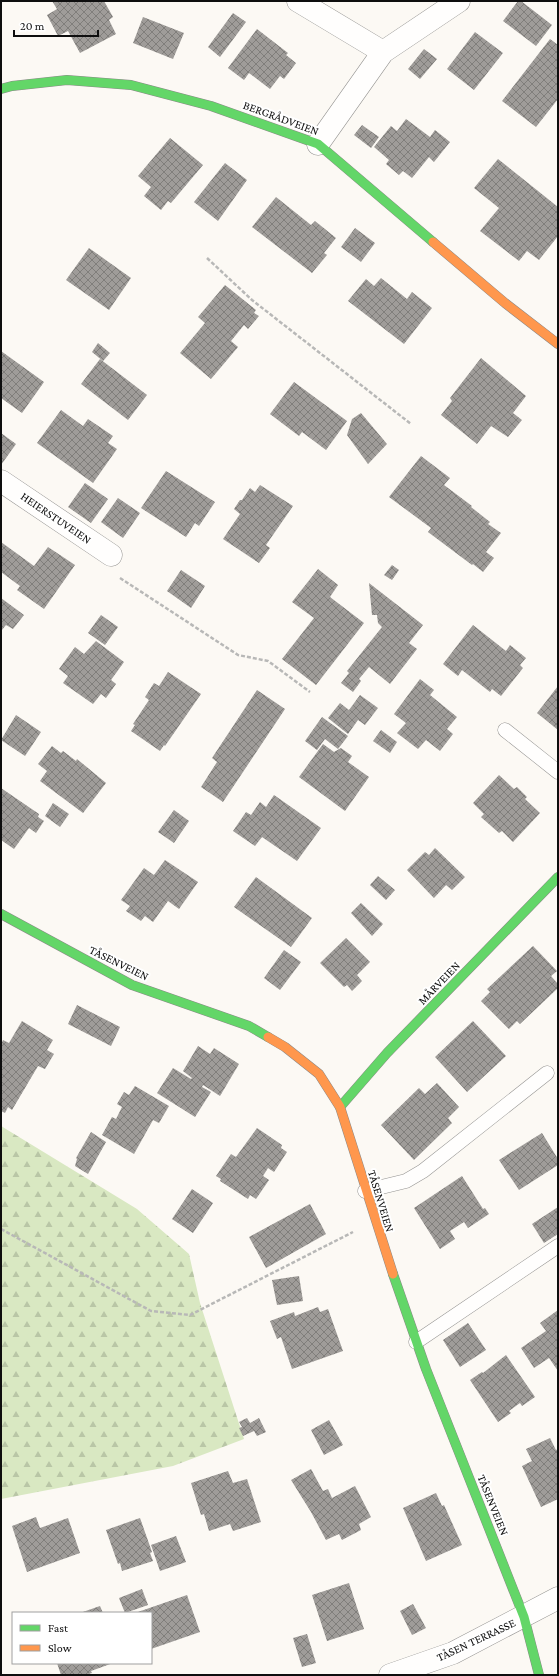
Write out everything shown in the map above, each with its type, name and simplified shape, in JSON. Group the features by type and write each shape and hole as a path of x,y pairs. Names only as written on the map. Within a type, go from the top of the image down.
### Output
{"street":[{"path":"298,1 383,52"},
{"path":"318,144 383,52 459,1"},
{"name":"BERGRÅDVEIEN","path":"1,90 12,86 67,80 131,85 211,106 318,144 505,304 558,344"},
{"name":"HEIERSTUVEIEN","path":"1,481 111,555"},
{"name":"MÅRVEIEN","path":"340,1107 387,1053 558,878"},
{"name":"TÅSENVEIEN","path":"1,914 132,985 249,1026 285,1047 319,1074 340,1107 374,1221 416,1342 524,1617 539,1675"},
{"name":"TÅSEN TERRASSE","path":"390,1675 453,1653 558,1598"}],"lane":[{"path":"505,730 558,772"},
{"path":"365,1191 406,1181 423,1171 547,1073"},
{"path":"416,1342 558,1246"}],"path":[{"path":"206,258 252,300 411,424"},
{"path":"111,555 120,578 238,655 268,661 310,692"},
{"path":"1,1229 151,1311 190,1315 374,1221"}],"green space":[{"path":"1,1126 137,1209 189,1254 200,1303 244,1439 173,1466 1,1499"}],"building":[{"path":"52,1 104,1 113,17 109,20 116,34 80,53 68,31 58,36 47,15 57,9"},
{"path":"518,1 521,1 552,25 536,46 503,21"},
{"path":"233,13 246,22 220,57 208,47"},
{"path":"143,17 184,33 173,59 133,43"},
{"path":"257,29 288,53 286,55 296,63 284,79 280,76 270,89 249,73 244,80 228,68"},
{"path":"475,32 503,53 474,90 447,69"},
{"path":"550,39 558,45 558,99 536,127 502,101"},
{"path":"424,49 437,59 420,79 408,69"},
{"path":"406,119 430,137 435,130 450,142 434,162 429,157 412,178 403,171 399,175 386,164 389,160 374,147 391,126 397,131"},
{"path":"362,125 379,137 371,148 354,135"},
{"path":"170,138 203,165 171,203 168,201 161,210 144,196 151,187 138,176"},
{"path":"498,159 558,207 558,236 539,260 527,251 519,261 480,231 499,208 474,188"},
{"path":"225,163 247,180 218,221 194,202"},
{"path":"276,197 311,225 315,221 336,238 324,253 327,255 312,273 252,227"},
{"path":"355,228 375,243 361,262 341,247"},
{"path":"89,248 131,278 109,310 66,280"},
{"path":"381,278 407,299 412,292 432,308 404,344 348,301 366,279 374,286"},
{"path":"225,285 256,310 254,313 259,316 248,329 244,325 231,341 238,347 211,379 180,353 205,323 198,317"},
{"path":"98,343 110,353 103,361 92,352"},
{"path":"1,351 44,382 22,413 1,398"},
{"path":"481,358 526,396 513,413 522,420 508,437 491,426 477,444 441,415 452,401 450,398"},
{"path":"100,359 147,395 128,420 81,384"},
{"path":"294,382 347,421 326,450 302,432 299,436 270,414"},
{"path":"61,410 83,426 88,419 113,436 108,443 117,449 93,483 37,443"},
{"path":"361,413 387,444 368,464 347,435 352,419"},
{"path":"1,433 16,444 1,465"},
{"path":"421,456 450,478 444,485 472,506 471,507 490,522 488,524 501,533 486,552 494,558 483,572 428,532 431,528 389,497"},
{"path":"166,471 215,502 199,526 195,523 186,537 141,508"},
{"path":"85,483 108,499 91,523 68,507"},
{"path":"260,485 293,506 266,545 270,548 259,563 223,539 240,514 234,509 240,500 242,500 250,488 255,492"},
{"path":"118,498 140,513 123,538 101,522"},
{"path":"1,542 34,566 48,547 75,565 44,609 17,590 20,586 1,572"},
{"path":"392,565 399,570 392,580 384,575"},
{"path":"318,569 338,585 330,597 364,623 316,685 282,659 314,618 292,602"},
{"path":"181,570 205,586 191,608 167,591"},
{"path":"369,583 423,625 409,643 417,649 390,684 369,667 359,679 361,681 353,692 341,683 349,673 347,671 382,627 378,623 377,615 372,615"},
{"path":"1,598 24,615 13,629 6,625 1,631"},
{"path":"101,615 118,627 105,645 88,633"},
{"path":"473,625 506,651 510,645 526,658 520,665 523,668 501,696 492,689 490,692 462,670 458,676 443,664"},
{"path":"96,641 124,662 111,680 116,684 106,698 101,694 93,704 63,683 68,676 59,669 75,647 84,654"},
{"path":"168,672 201,694 160,751 131,731 135,725 133,724 149,700 145,697 154,683 159,686"},
{"path":"420,679 434,690 430,695 457,717 447,729 453,734 440,751 426,740 418,749 397,733 406,723 394,714"},
{"path":"558,686 558,730 537,713"},
{"path":"257,690 285,709 223,802 201,787 217,762 212,758"},
{"path":"360,695 378,708 365,725 358,720 348,734 328,718 340,703 349,710"},
{"path":"16,715 41,732 25,756 1,740"},
{"path":"322,717 348,736 338,749 325,739 317,750 305,741"},
{"path":"381,730 397,742 390,753 373,741"},
{"path":"323,744 334,752 341,748 352,756 348,762 369,777 345,811 299,777"},
{"path":"52,746 61,753 63,751 76,761 77,759 106,783 83,813 40,781 47,771 38,764"},
{"path":"499,775 514,789 517,787 527,797 525,799 540,813 513,842 502,831 499,833 481,817 484,814 473,803"},
{"path":"1,788 39,814 38,817 44,821 36,833 29,828 14,849 1,840"},
{"path":"274,795 321,828 297,861 262,837 255,846 233,831 246,812 251,815 260,802 266,807"},
{"path":"53,803 69,814 60,827 45,816"},
{"path":"174,810 189,821 174,843 158,832"},
{"path":"435,848 465,877 452,890 446,885 434,898 407,870 425,852 429,855"},
{"path":"165,860 198,882 179,909 168,901 153,922 145,916 141,921 126,911 130,906 121,900 144,868 154,875"},
{"path":"378,876 395,890 386,900 370,885"},
{"path":"256,877 312,918 291,947 234,907"},
{"path":"361,903 383,924 372,936 351,913"},
{"path":"346,938 370,962 357,975 362,981 352,991 347,985 344,987 320,963"},
{"path":"533,946 557,971 551,976 558,984 558,988 520,1024 517,1021 509,1029 481,1001 490,992 487,989"},
{"path":"284,950 301,962 280,990 264,978"},
{"path":"77,1005 120,1027 111,1046 68,1024"},
{"path":"22,1021 53,1040 47,1050 54,1054 45,1069 38,1066 12,1110 8,1107 5,1113 1,1111 1,1044 3,1040 9,1043"},
{"path":"473,1021 506,1056 467,1092 435,1057"},
{"path":"198,1046 210,1054 214,1048 239,1064 220,1096 203,1085 202,1087 211,1092 195,1117 157,1093 173,1068 191,1079 192,1078 183,1071"},
{"path":"437,1083 459,1107 448,1118 452,1123 414,1160 381,1125 419,1088 425,1094"},
{"path":"135,1086 169,1106 159,1123 153,1120 134,1154 102,1135 112,1117 116,1119 122,1107 117,1104 124,1092 129,1095"},
{"path":"257,1128 282,1145 281,1148 287,1152 274,1172 268,1168 263,1176 269,1180 256,1199 250,1195 248,1199 220,1181 221,1179 216,1176 231,1154 236,1157"},
{"path":"91,1132 106,1142 88,1174 75,1166 76,1158"},
{"path":"542,1133 558,1159 558,1165 519,1190 499,1160"},
{"path":"462,1176 483,1209 485,1208 489,1214 468,1228 464,1222 450,1231 455,1239 440,1249 414,1208"},
{"path":"192,1189 213,1203 193,1233 172,1219"},
{"path":"310,1204 326,1234 266,1268 249,1237"},
{"path":"558,1207 558,1234 544,1243 532,1224"},
{"path":"299,1276 303,1301 277,1305 272,1280"},
{"path":"318,1307 320,1312 328,1309 343,1351 292,1369 281,1337 277,1339 270,1321 294,1312 295,1316"},
{"path":"558,1310 558,1371 549,1358 534,1368 521,1348 546,1331 540,1323"},
{"path":"468,1323 486,1350 460,1367 443,1340"},
{"path":"506,1355 535,1397 522,1406 520,1403 509,1411 511,1413 498,1422 470,1380 482,1372 483,1373"},
{"path":"247,1418 250,1423 259,1418 266,1432 257,1436 254,1431 243,1436 239,1428 242,1427 239,1422"},
{"path":"329,1420 343,1445 324,1455 311,1430"},
{"path":"550,1438 556,1450 558,1449 558,1499 541,1507 522,1466 532,1461 526,1449"},
{"path":"311,1469 323,1491 328,1489 332,1498 355,1486 371,1517 359,1524 361,1530 342,1540 339,1534 326,1540 291,1480"},
{"path":"228,1471 233,1483 247,1479 261,1522 233,1531 230,1524 209,1531 204,1514 201,1515 191,1483"},
{"path":"436,1493 442,1506 444,1505 462,1545 426,1561 403,1508"},
{"path":"36,1517 40,1528 68,1518 80,1553 27,1572 12,1526"},
{"path":"140,1518 152,1552 150,1553 153,1561 122,1571 106,1530"},
{"path":"176,1536 186,1562 160,1571 151,1545"},
{"path":"349,1583 364,1629 327,1641 312,1595"},
{"path":"142,1589 148,1605 125,1612 119,1598"},
{"path":"187,1595 200,1632 152,1649 152,1612 138,1612"},
{"path":"413,1604 426,1628 412,1635 400,1611"},
{"path":"100,1606 103,1612 83,1612"},
{"path":"307,1634 316,1663 302,1667 293,1638"},
{"path":"57,1664 110,1664 91,1671 92,1673 85,1675 61,1675"}],"traffic: fast":[{"path":"1,89 12,86 67,80 131,85 211,106 318,144 433,242"},
{"path":"340,1107 387,1053 558,877"},
{"path":"1,914 132,985 249,1026 268,1037"},
{"path":"393,1274 426,1369 524,1617 539,1675"}],"traffic: slow":[{"path":"433,242 505,303 558,344"},
{"path":"268,1037 285,1047 319,1074 340,1107 393,1274"}]}
